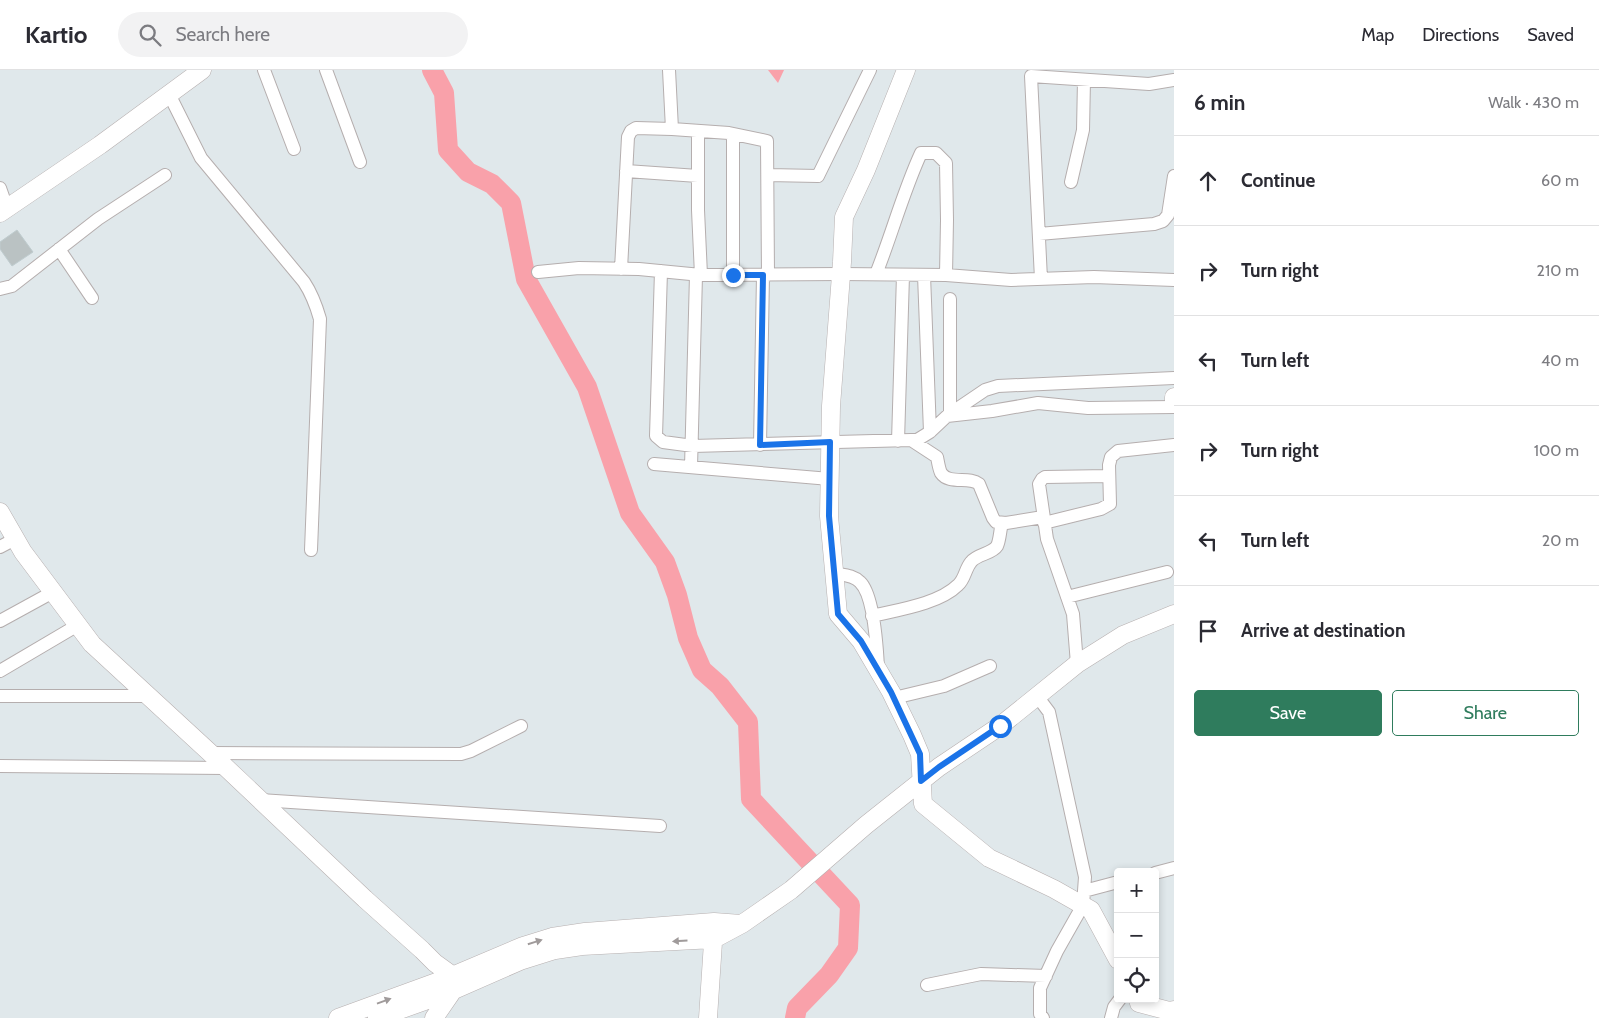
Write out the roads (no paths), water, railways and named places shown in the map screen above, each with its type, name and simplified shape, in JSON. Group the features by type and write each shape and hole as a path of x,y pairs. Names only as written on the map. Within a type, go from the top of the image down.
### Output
{"street":[{"path":"0,188 4,210 100,144 202,70"},
{"path":"264,70 294,149"},
{"path":"326,70 360,162"},
{"path":"669,70 672,129"},
{"path":"768,175 818,176 870,70"},
{"path":"906,70 866,170 844,218 830,442 829,516 838,614 861,641 878,670 894,698 920,754 923,804 989,858 1054,889 1083,898 1117,958"},
{"path":"1041,279 1030,76 1149,84 1174,80"},
{"path":"1071,182 1083,130 1084,80"},
{"path":"169,94 201,158 304,282 312,294 317,307 320,319 311,550"},
{"path":"621,269 628,136 631,131 636,128 672,129 733,134 767,141 766,275 760,445"},
{"path":"691,467 699,275 698,131"},
{"path":"733,134 733,275"},
{"path":"876,274 892,234 909,179 922,153 936,153 946,163 946,275"},
{"path":"626,172 698,176"},
{"path":"0,289 12,286 98,219 165,175"},
{"path":"1038,234 1169,223 1168,215 1174,176"},
{"path":"59,249 92,298"},
{"path":"538,272 579,268 661,271 699,275 946,275 1012,280 1094,276 1174,280"},
{"path":"661,271 656,436 663,442 693,446 917,440 930,432 948,415 985,390 998,386 1174,378"},
{"path":"898,440 903,275"},
{"path":"924,275 930,432"},
{"path":"948,415 950,299"},
{"path":"948,415 992,411 1038,403 1088,408 1174,405 1174,396"},
{"path":"911,440 937,457 944,476 952,479 975,480 979,484 993,518 996,522 1002,523 1044,520 1106,507 1110,504 1109,465 1111,457 1118,451 1174,445"},
{"path":"654,464 830,478"},
{"path":"1077,664 1075,625 1047,539 1039,489 1042,478 1046,477 1109,476"},
{"path":"0,512 8,543 23,552 92,644 434,963 444,986 434,1018"},
{"path":"872,616 920,605 956,588 970,563 975,558 993,550 997,545 1002,523"},
{"path":"1067,597 1167,572"},
{"path":"834,573 850,576 859,581 867,592 876,640 878,670"},
{"path":"0,621 53,592"},
{"path":"338,1018 555,950 708,931 742,924 791,890 939,767 1000,726 1077,664 1123,635 1174,614"},
{"path":"0,672 78,625"},
{"path":"894,698 944,686 990,666"},
{"path":"0,696 149,696"},
{"path":"1038,696 1050,712 1085,877 1083,898 1040,988 1040,1014 1043,1018"},
{"path":"210,753 461,754 471,751 521,726"},
{"path":"0,766 226,768"},
{"path":"260,800 660,826"},
{"path":"1159,872 1174,868"},
{"path":"1083,898 1114,884"},
{"path":"697,1018 708,931"},
{"path":"708,931 708,1018"},
{"path":"927,985 981,974 1046,976"},
{"path":"378,1018 444,986"},
{"path":"423,1018 444,986"},
{"path":"1111,1018 1117,1003"},
{"path":"1140,1003 1169,1011 1174,1010"}],"waterway":[{"path":"432,70 444,93 448,150 468,172 492,184 511,203 526,279 587,387 630,513 665,562 677,595 688,638 702,670 720,686 748,722 751,799 850,905 848,948 829,975 797,1008 795,1018"}]}
